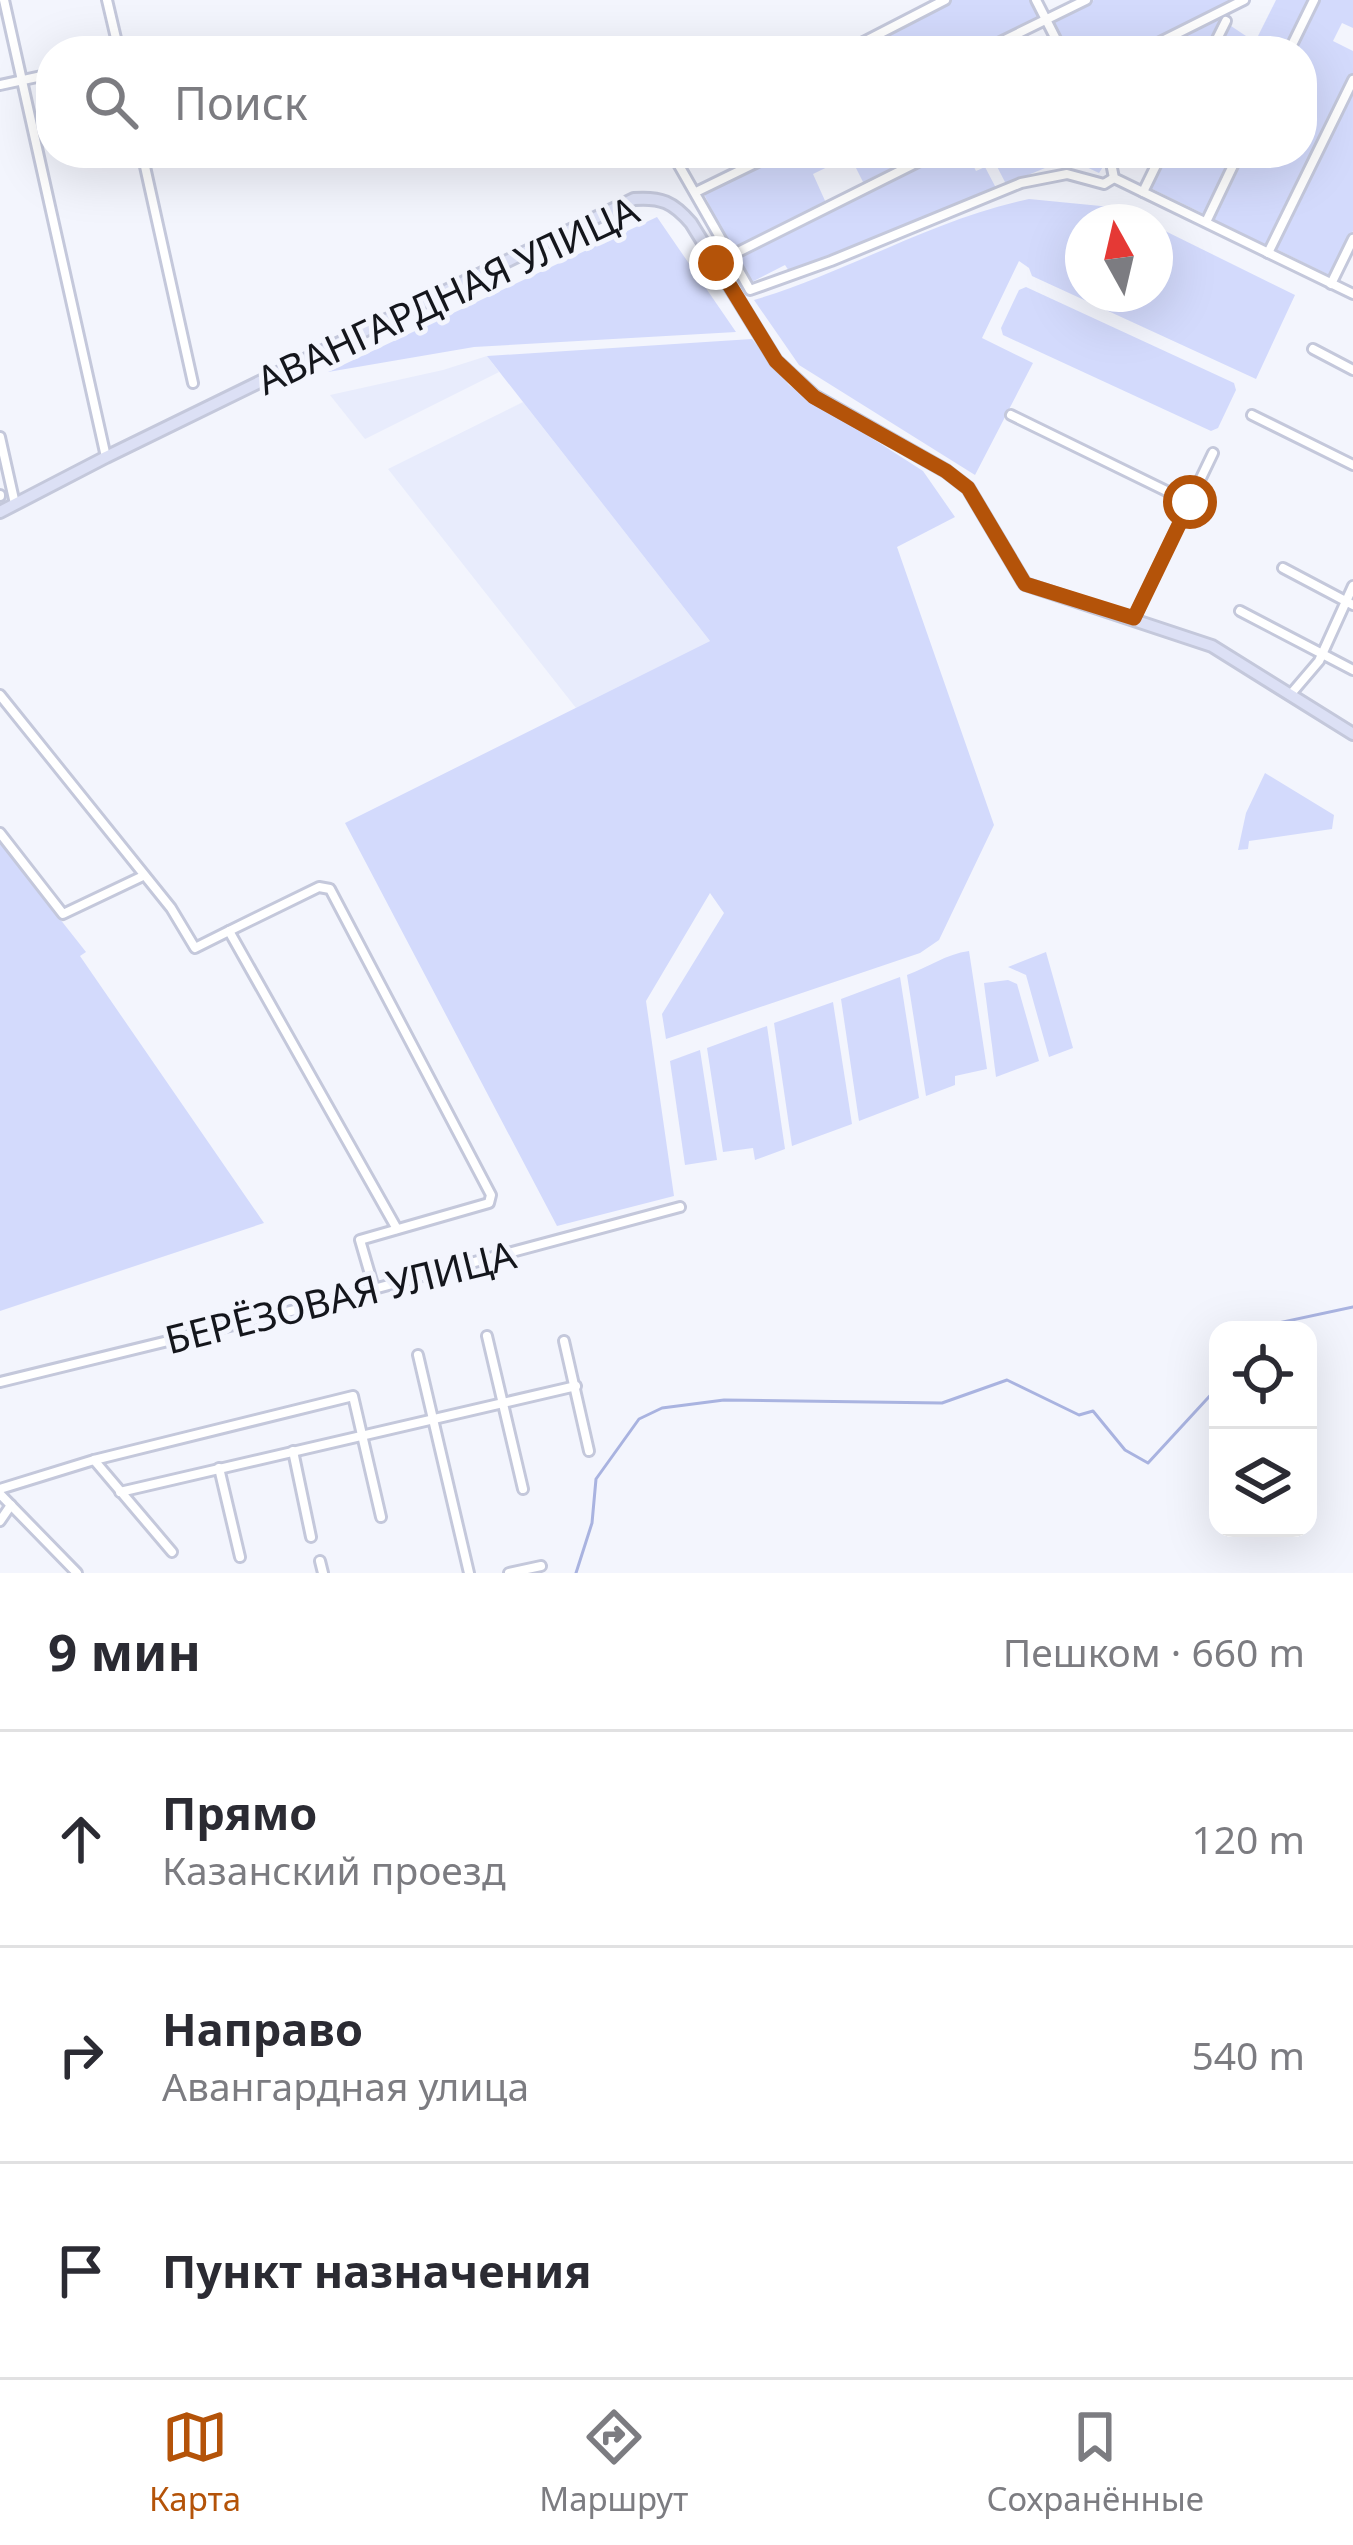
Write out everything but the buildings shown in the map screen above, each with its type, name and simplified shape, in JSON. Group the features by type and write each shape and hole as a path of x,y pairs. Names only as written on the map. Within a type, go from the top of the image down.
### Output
{"main road":[{"name":"АВАНГАРДНАЯ УЛИЦА","path":"0,512 634,199 659,197 677,207 776,361 814,397 968,488 1025,584 1212,646 1353,734"}],"street":[{"path":"4,0 36,143"},
{"path":"107,0 115,36"},
{"path":"875,36 945,0"},
{"path":"1036,0 1054,36"},
{"path":"1013,36 1086,0"},
{"path":"1172,36 1244,0"},
{"path":"1296,36 1314,0"},
{"path":"1218,36 1226,21"},
{"path":"0,85 36,77"},
{"path":"1317,153 1353,80"},
{"path":"42,168 106,457"},
{"path":"145,168 194,383"},
{"path":"681,168 750,290 1022,183 1067,174 1103,184 1114,178"},
{"path":"696,192 745,168"},
{"path":"716,263 905,168"},
{"path":"1112,168 1114,178"},
{"path":"1143,192 1155,168"},
{"path":"1205,222 1232,168"},
{"path":"1268,253 1310,168"},
{"path":"1114,178 1353,294"},
{"path":"1331,284 1353,239"},
{"path":"1313,349 1353,370"},
{"path":"1011,415 1190,502"},
{"path":"1252,416 1353,465"},
{"path":"0,437 15,505"},
{"path":"1134,618 1213,453"},
{"path":"1283,568 1349,603"},
{"path":"1290,695 1322,654 1353,586"},
{"path":"1240,611 1353,670"},
{"path":"0,695 171,908 195,948 319,887 329,889 491,1195 489,1203 360,1240 374,1288"},
{"path":"0,833 64,914 143,876"},
{"path":"229,931 397,1229"},
{"name":"БЕРЁЗОВАЯ УЛИЦА","path":"0,1382 680,1207"},
{"path":"487,1336 523,1490"},
{"path":"564,1340 589,1451"},
{"path":"418,1355 469,1573"},
{"path":"120,1492 576,1386"},
{"path":"77,1573 0,1491 94,1460 352,1396 381,1517"},
{"path":"292,1451 311,1537"},
{"path":"94,1460 172,1552"},
{"path":"219,1468 240,1557"},
{"path":"0,1521 11,1505"},
{"path":"320,1561 323,1573"},
{"path":"508,1573 541,1566"}],"shaded area":[{"path":"952,0 1033,0 1042,18 1006,36 882,36"},
{"path":"1094,0 1236,0 1164,36 1058,36 1050,21"},
{"path":"1276,0 1311,0 1293,36 1258,36"},
{"path":"1318,0 1353,0 1353,28 1342,23 1333,41 1353,51 1353,73 1317,146 1317,36 1300,36"},
{"path":"1215,18 1222,23 1216,36 1178,36"},
{"path":"1228,24 1246,36 1222,36"},
{"path":"1353,87 1353,231 1331,276 1274,248"},
{"path":"752,168 825,168 813,174 826,203 731,249 703,192"},
{"path":"856,168 897,168 864,184"},
{"path":"911,168 986,168 996,188 789,271 785,265 748,284 734,255"},
{"path":"998,168 1045,168 1006,184"},
{"path":"1158,168 1229,168 1206,215 1148,187"},
{"path":"1236,168 1306,168 1268,246 1211,218"},
{"path":"1029,199 1080,204 1065,204 1065,291 1032,276 1019,261 982,338 1033,363 975,475 799,365 754,300 993,208"},
{"path":"657,217 736,332 474,347 328,372"},
{"path":"1173,235 1295,295 1256,379 1110,312 1173,312"},
{"path":"1026,287 1065,305 1065,312 1080,312 1234,383 1236,390 1218,428 1211,431 1003,335 1001,328 1019,290"},
{"path":"752,339 789,385 923,471 955,517 897,547 994,825 939,940 920,953 666,1039 662,1014 724,913 710,893 646,1001 674,1196 557,1226 345,823 710,641 487,356"},
{"path":"487,356 499,372 365,439 330,395 443,370"},
{"path":"523,402 710,641 576,708 388,469"},
{"path":"1265,773 1334,815 1332,829 1249,841 1248,849 1238,850 1246,813"},
{"path":"0,843 86,952 80,956 264,1223 0,1311"},
{"path":"969,951 987,1069 955,1076 955,1085 926,1096 907,975"},
{"path":"1046,952 1073,1048 1049,1057 1026,975 1008,967"},
{"path":"900,977 919,1098 859,1121 841,999"},
{"path":"1008,980 1017,984 1039,1061 996,1077 984,983"},
{"path":"833,1002 852,1124 792,1146 774,1023"},
{"path":"767,1026 785,1149 755,1160 753,1148 723,1152 707,1048"},
{"path":"700,1050 717,1160 685,1165 670,1061"}],"waterway":[{"path":"1287,1321 1353,1307"},
{"path":"576,1573 592,1523 596,1479 639,1419 662,1408 724,1400 942,1403 1007,1380 1079,1415 1093,1411 1125,1450 1148,1463 1209,1397"}],"route":[{"path":"716,263 776,361 814,397 968,488 1025,584 1134,618 1190,502"}]}
